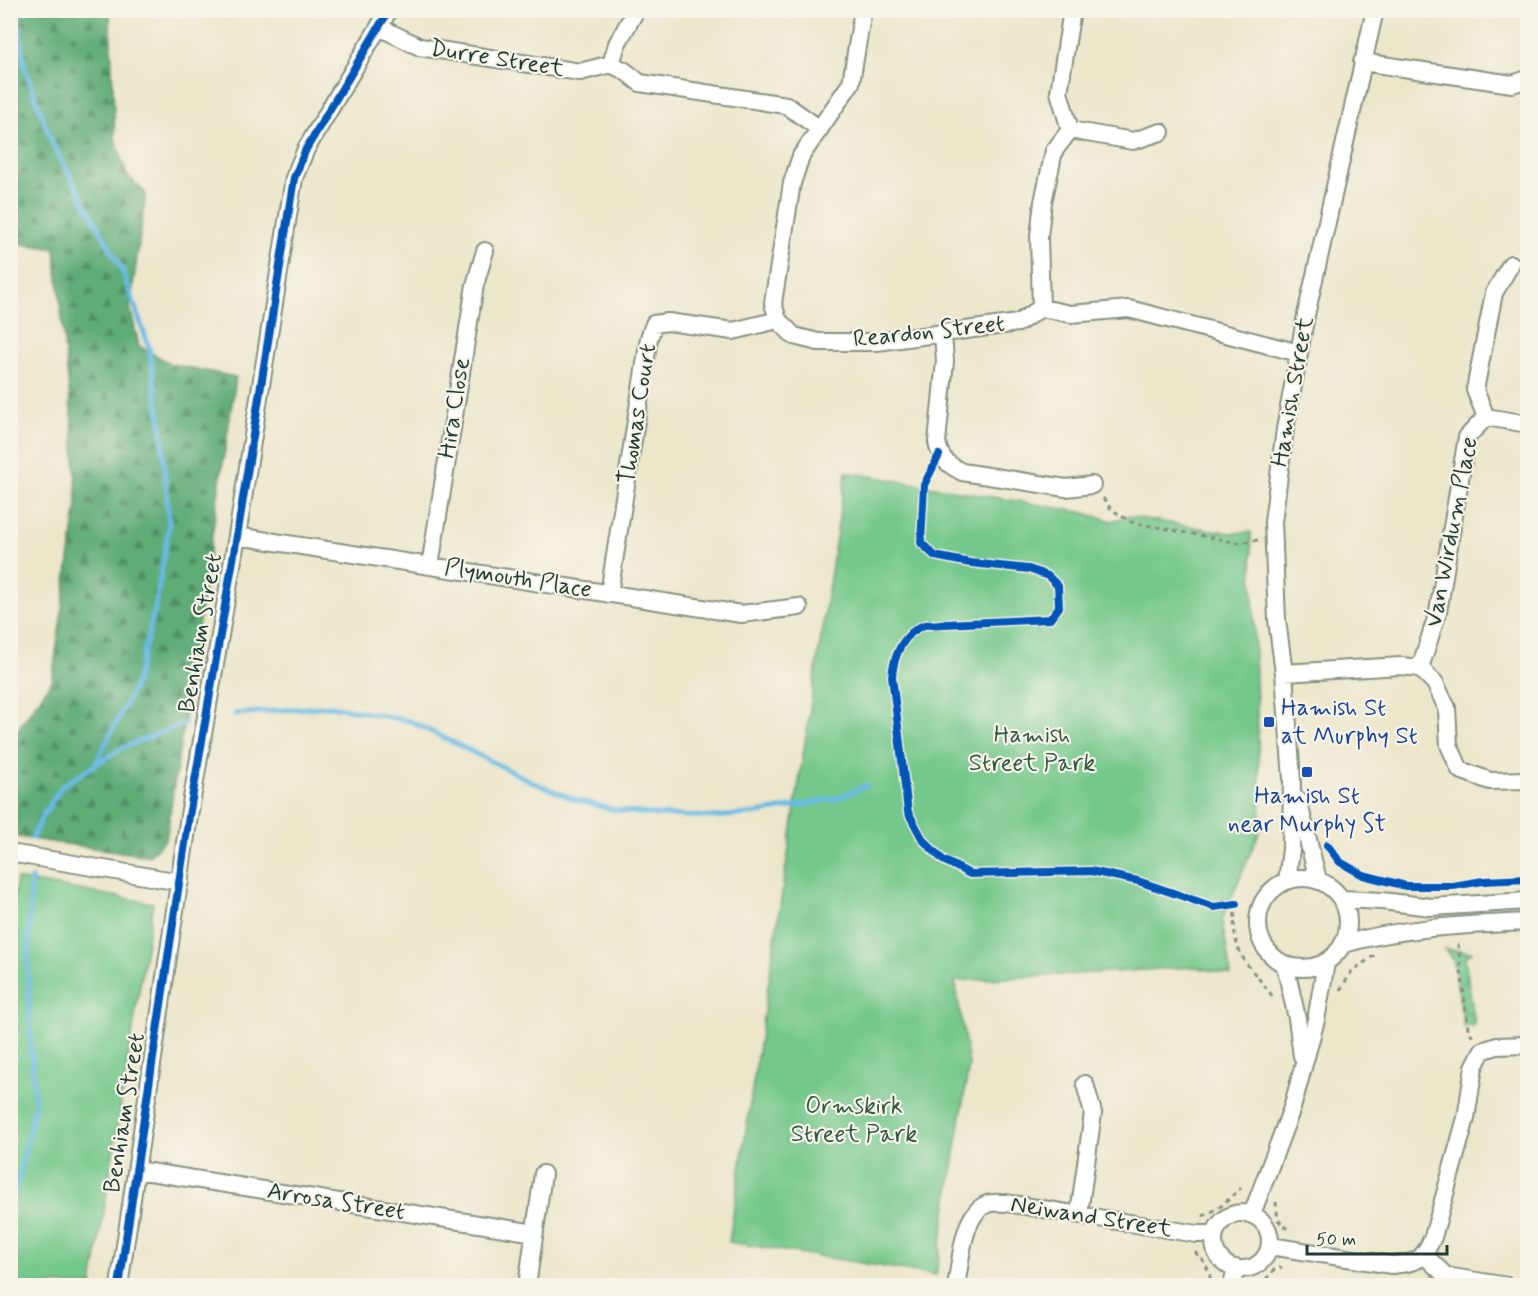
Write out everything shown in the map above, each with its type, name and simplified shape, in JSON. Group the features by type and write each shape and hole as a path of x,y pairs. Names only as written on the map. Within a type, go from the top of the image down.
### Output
{"street":[{"name":"Benhiam Street","path":"119,1286 180,882 294,178 306,149 389,10"},
{"path":"636,10 617,44 611,64 625,71 640,83 786,105 820,129"},
{"path":"777,320 773,303 792,183 801,156 850,83 863,10"},
{"path":"1070,130 1059,92 1072,10"},
{"name":"Hamish Street","path":"1287,881 1291,849 1292,779 1278,620 1273,538 1274,510 1299,353 1375,10"},
{"name":"Durre Street","path":"379,27 420,47 580,72 611,64"},
{"path":"1362,62 1512,84 1527,79"},
{"path":"1070,130 1133,141 1161,132"},
{"path":"1041,308 1039,236 1043,202 1054,151 1070,130"},
{"name":"Hira Close","path":"430,566 475,285 484,251"},
{"name":"Van Wirdum Place","path":"1420,668 1438,612 1467,437 1486,417 1475,390 1494,293 1511,264"},
{"name":"Reardon Street","path":"777,320 794,336 818,342 877,342 1018,323 1041,308 1071,314 1129,309 1299,353"},
{"name":"Thomas Court","path":"609,594 649,338 654,324 668,322 733,331 777,320"},
{"path":"943,334 945,361 937,442 939,455 949,465 962,472 1066,488 1092,485"},
{"path":"1486,417 1527,424"},
{"name":"Plymouth Place","path":"237,536 741,614 799,607"},
{"path":"1284,674 1401,666 1420,668 1435,683 1447,708 1449,745 1460,770 1490,781 1527,780"},
{"name":"Hamish Street","path":"1292,779 1318,880"},
{"path":"10,853 180,882"},
{"path":"1302,878 1318,880 1332,888 1342,899 1348,914 1349,929 1344,944 1326,963 1313,968 1285,965 1272,956 1263,944 1258,930 1258,915 1264,900 1274,889 1287,881 1302,878"},
{"path":"1342,899 1382,901 1431,908 1527,902"},
{"path":"1344,944 1378,934 1455,925 1527,922"},
{"path":"1252,1214 1292,1108 1316,1020 1326,963"},
{"path":"1285,965 1297,1018 1303,1062"},
{"path":"1270,1246 1392,1265 1409,1263 1424,1256 1433,1237 1466,1118 1474,1067 1482,1051 1497,1046 1527,1045"},
{"path":"1079,1214 1093,1113 1085,1084"},
{"name":"Arrosa Street","path":"137,1170 535,1233"},
{"path":"527,1286 543,1174"},
{"name":"Neiwand Street","path":"956,1286 967,1229 977,1210 988,1203 1006,1203 1197,1234 1215,1234"},
{"path":"1233,1214 1252,1214 1267,1227 1270,1246 1262,1261 1254,1267 1236,1268 1221,1259 1216,1252 1215,1234 1218,1226 1233,1214"},
{"path":"1424,1256 1446,1276 1507,1286"},
{"path":"1232,1286 1236,1268"}],"path":[{"path":"1092,485 1111,509 1131,522 1239,543 1273,538"},
{"path":"1233,904 1233,925 1238,951 1277,1002"},
{"path":"1458,944 1468,1029 1482,1051"},
{"path":"1337,996 1352,971 1377,954"},
{"path":"1200,1217 1219,1208 1240,1191 1245,1182"},
{"path":"1279,1194 1276,1204 1278,1220 1289,1230 1288,1236"},
{"path":"1194,1251 1204,1260 1210,1271 1211,1286"},
{"path":"1260,1286 1274,1270 1284,1266"}],"green space":[{"path":"11,10 112,11 110,18 115,138 127,175 146,193 130,308 139,346 171,364 236,377 166,839 149,856 11,836 11,739 52,681 77,503 74,442 55,249 11,242"},
{"name":"Hamish Street Park","path":"846,472 1081,512 1112,521 1127,516 1230,533 1251,532 1261,828 1222,920 1231,975 1195,967 955,981 969,1064 936,1275 729,1242"},
{"path":"17,879 153,903 92,1285 11,1285 10,919"},
{"path":"1444,949 1472,952 1465,958 1475,1025 1464,1027 1453,959"}],"waterway":[{"path":"17,10 24,65 52,143 122,270 149,347 162,432 169,525 155,609 135,685 95,765"},
{"path":"235,714 331,706 410,721 535,783 576,800 615,810 657,815 715,817 759,813 838,798 867,785"},
{"path":"32,838 43,815 63,785 122,748 185,723"},
{"path":"10,1207 21,1169 35,1103 28,965 31,878"}],"cycle path":[{"path":"119,1286 189,816 237,536 294,178 306,149 389,10"},
{"path":"939,455 924,485 921,543 935,556 970,563 1029,569 1048,576 1058,586 1059,607 1050,619 924,625 911,633 901,645 892,676 908,812 923,840 943,860 970,874 1091,871 1138,881 1214,907 1236,904"},
{"path":"1327,845 1340,862 1363,875 1406,886 1453,886 1483,881 1528,879"}],"place":[{"name":"Hamish St at Murphy St","path":"1269,722"},
{"name":"Hamish St near Murphy St","path":"1307,772"}],"park label":[{"name":"Ormskirk Street Park","path":"854,1120"}]}
